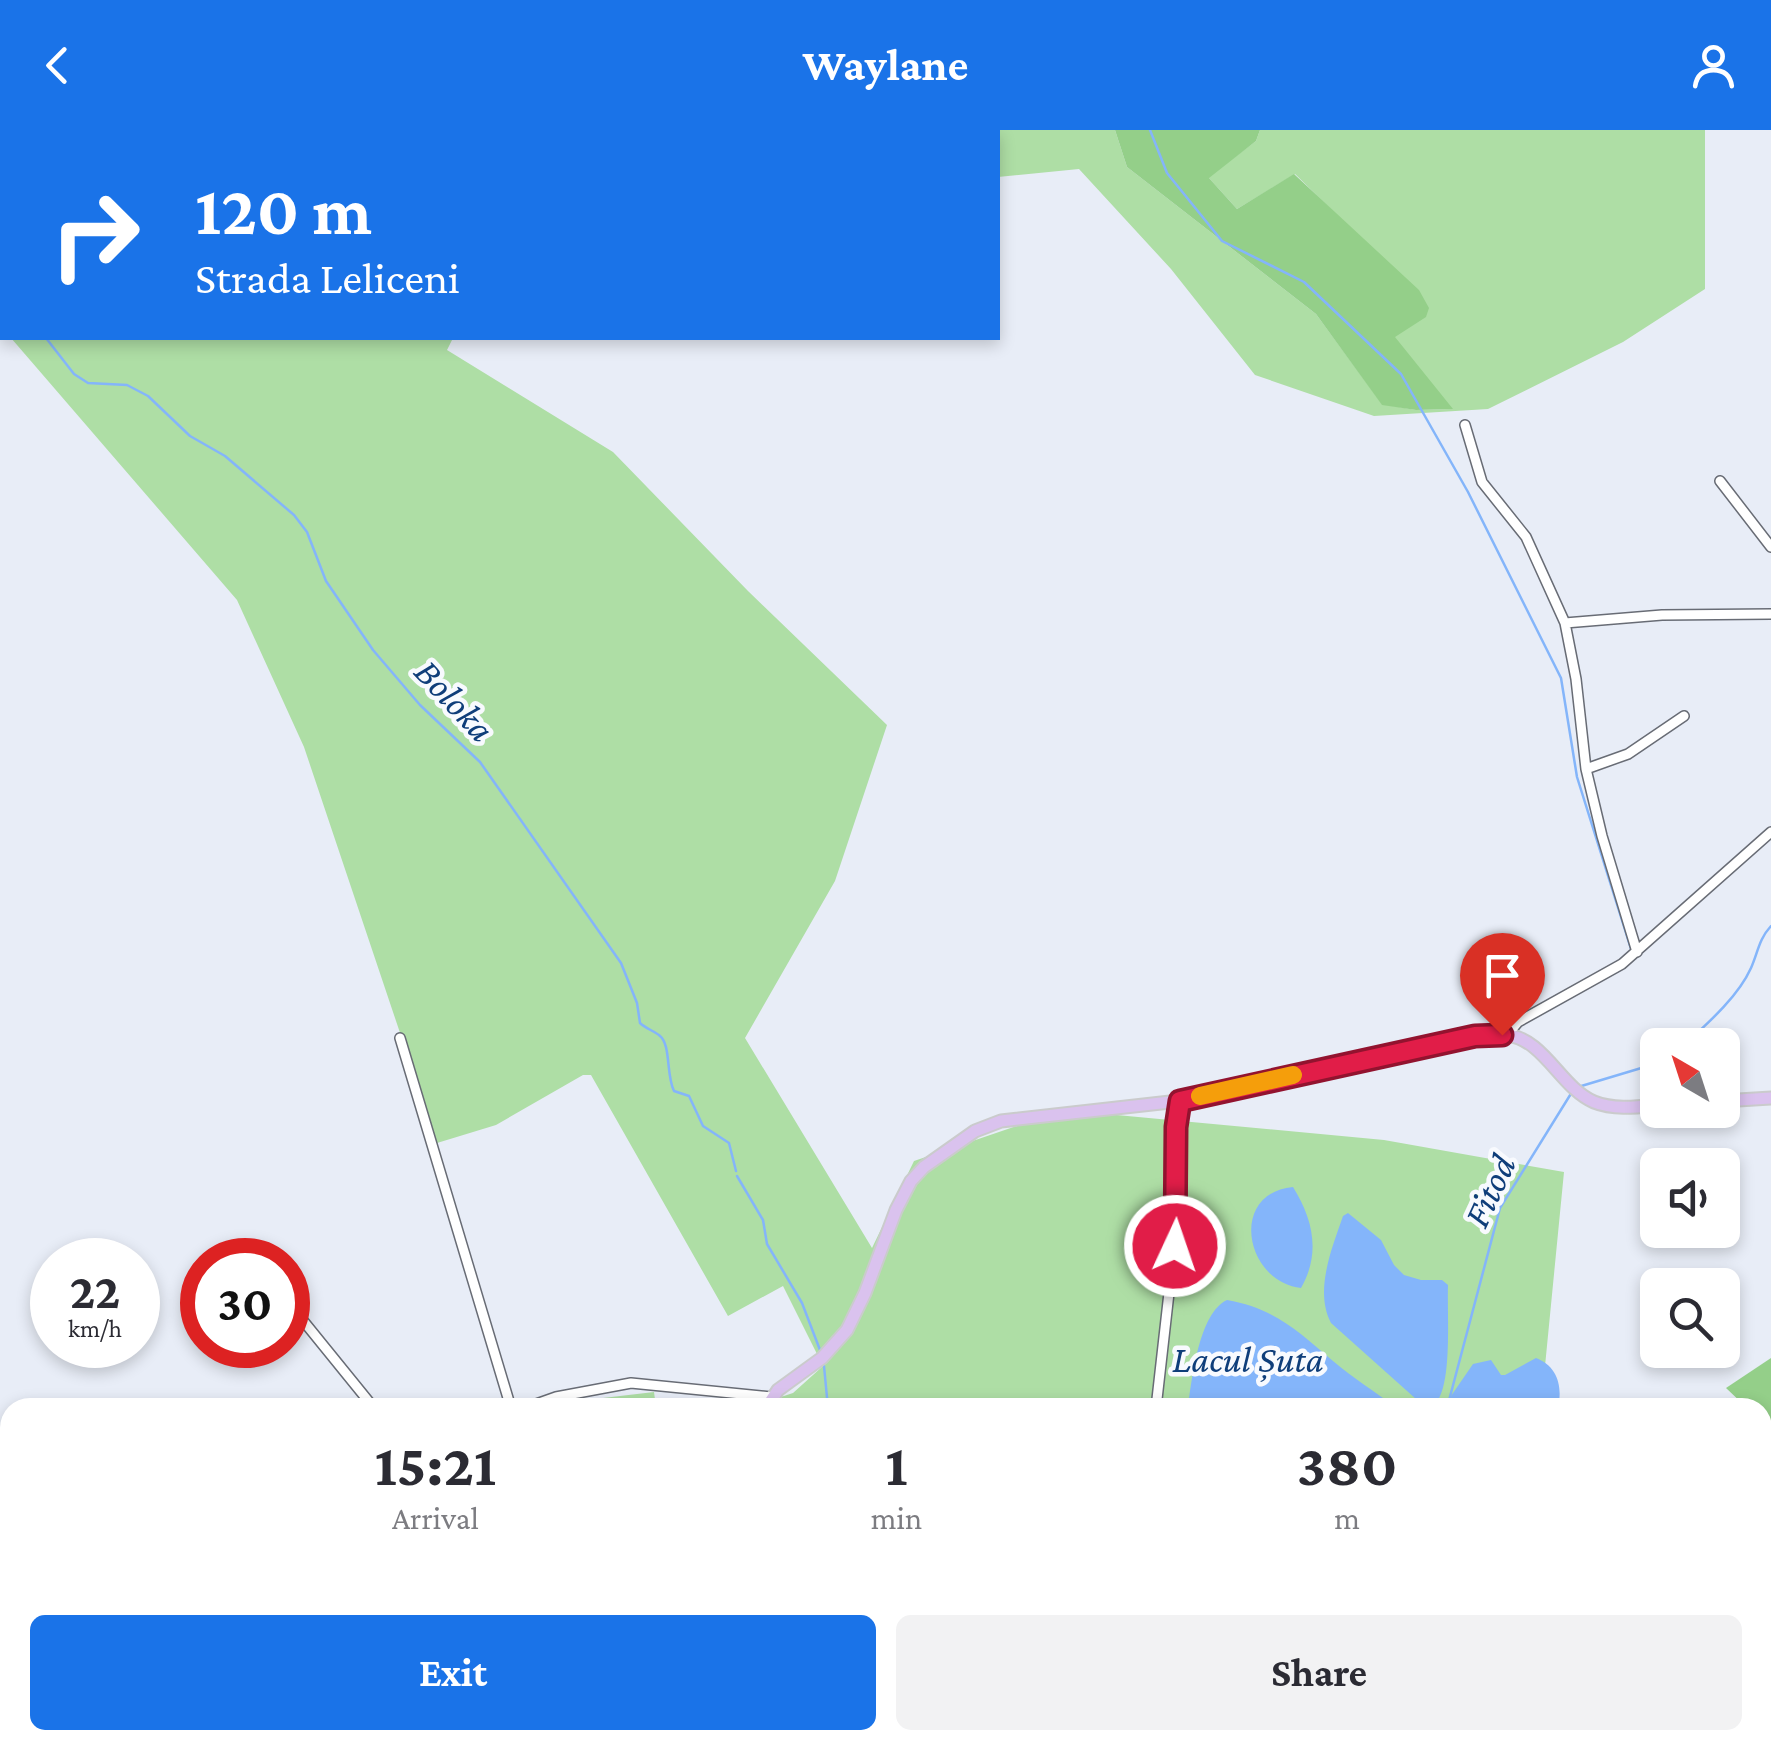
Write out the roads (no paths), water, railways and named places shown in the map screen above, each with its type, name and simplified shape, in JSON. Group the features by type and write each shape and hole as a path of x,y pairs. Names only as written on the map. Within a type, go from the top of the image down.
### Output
{"main road":[{"path":"773,1398 822,1358 847,1330 906,1188 924,1167 963,1138 1001,1121 1180,1101 1475,1036 1507,1035 1537,1050 1574,1089 1602,1104 1640,1105"},
{"path":"1740,1100 1771,1098"}],"street":[{"path":"1465,425 1482,482 1526,538 1565,623 1576,678 1586,770 1637,952"},
{"path":"1720,481 1771,547"},
{"path":"1565,623 1662,615 1771,614"},
{"path":"1586,770 1628,754 1684,716"},
{"path":"1507,1035 1518,1022 1604,975 1637,952 1771,832"},
{"path":"400,1038 508,1398"},
{"path":"1157,1398 1175,1246 1176,1127 1180,1101"},
{"path":"310,1329 366,1398"},
{"path":"553,1398 630,1383 739,1398"}],"water":[{"path":"1293,1187 1306,1211 1312,1236 1311,1262 1301,1288 1282,1282 1267,1270 1252,1237 1252,1220 1259,1204 1273,1193"},
{"path":"1348,1213 1381,1240 1404,1275 1442,1280 1448,1285 1447,1361 1439,1398 1415,1398 1331,1323 1324,1284 1343,1216"},
{"name":"Lacul Șuta","path":"1227,1300 1285,1322 1383,1398 1189,1398 1203,1332 1217,1307"},
{"path":"1536,1358 1549,1366 1557,1378 1559,1398 1451,1398 1473,1364 1491,1360 1505,1375"}],"waterway":[{"path":"1150,130 1167,173 1222,241 1304,282 1401,374 1468,492 1561,678 1577,777 1631,949"},
{"name":"Boloka","path":"48,340 74,374 88,383 127,385 148,396 190,436 225,456 294,515 307,532 326,581 373,650 420,705 480,762 621,963 637,1003 640,1023 663,1040 674,1091 689,1096 703,1126 729,1143 736,1171"},
{"name":"Fitod","path":"1702,1028 1738,989 1771,926"},
{"name":"Fitod","path":"1578,1087 1640,1068"},
{"name":"Fitod","path":"1450,1398 1500,1208 1572,1092"},
{"name":"Boloka","path":"737,1176 763,1220 767,1244 802,1303 820,1350"},
{"name":"Boloka","path":"824,1366 827,1398"}]}
